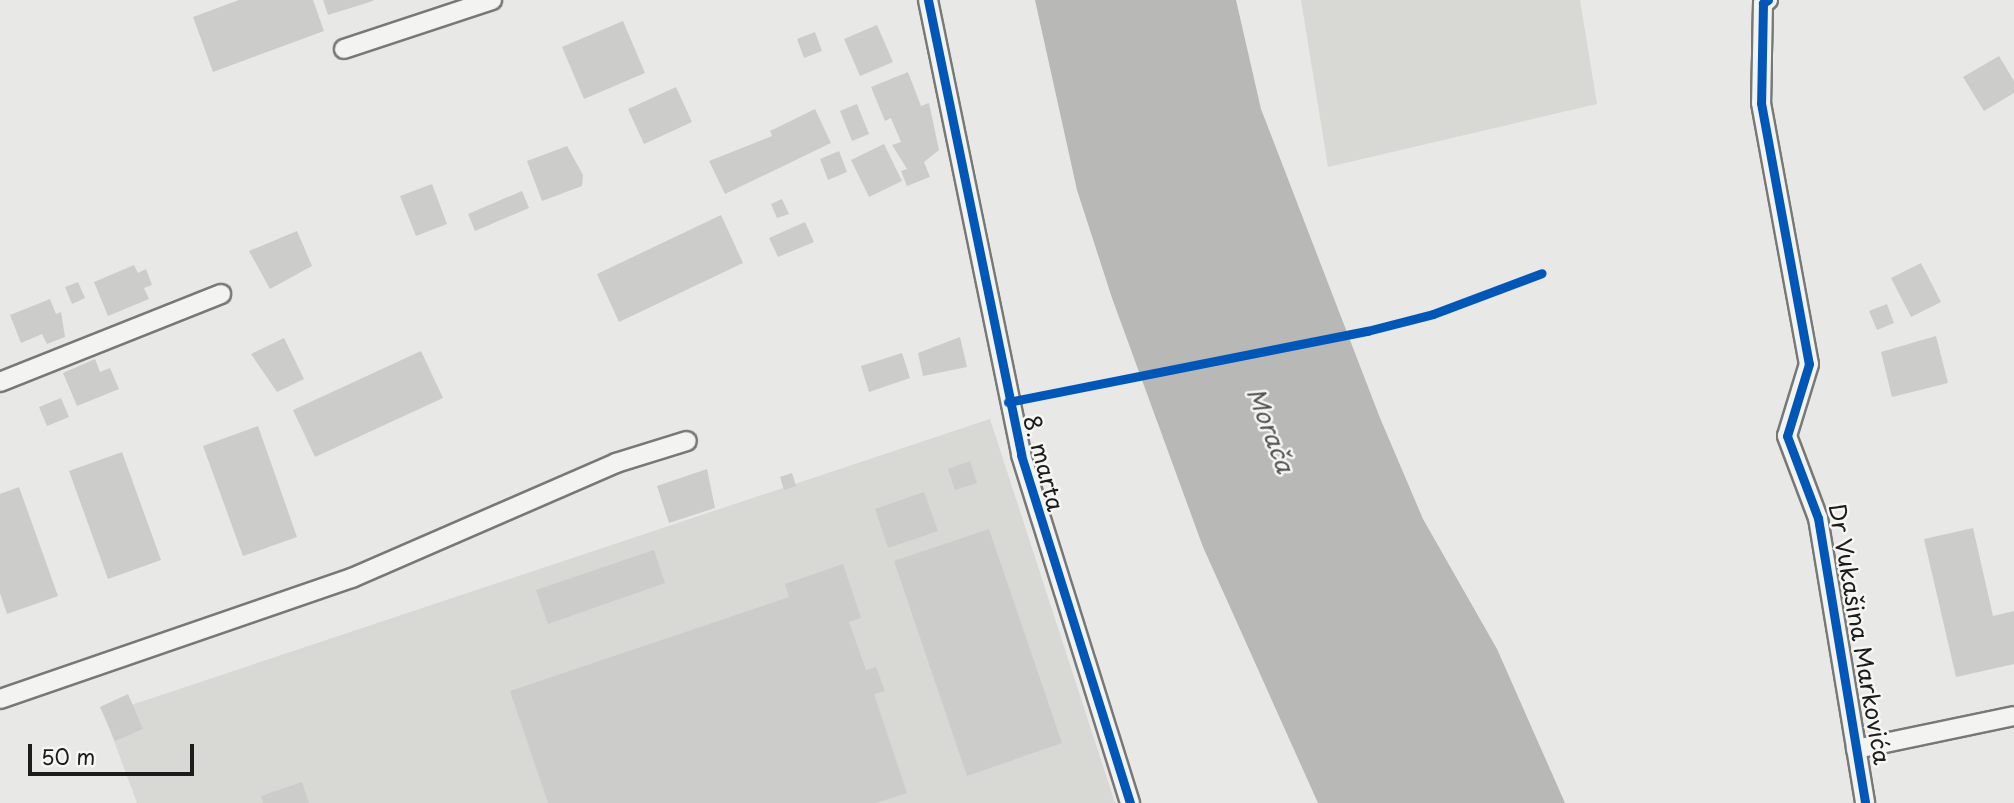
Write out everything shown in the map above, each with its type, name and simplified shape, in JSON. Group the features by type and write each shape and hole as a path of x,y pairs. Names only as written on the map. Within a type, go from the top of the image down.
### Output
{"street":[{"path":"344,49 492,0"},
{"name":"8. marta","path":"928,0 1021,455 1130,803"},
{"name":"Dr Vukašina Markovića","path":"1764,1 1761,103 1809,365 1787,436 1818,518 1865,803"},
{"path":"0,382 220,294"},
{"path":"0,699 352,578 616,463 687,441"},
{"path":"1856,749 2014,716"}],"shaded area":[{"path":"1301,0 1580,0 1597,104 1328,167"},
{"path":"990,419 1115,803 137,803 104,714"}],"water":[{"name":"Morača","path":"1035,0 1236,0 1261,109 1380,418 1423,519 1497,649 1565,803 1318,803 1203,547 1112,298 1077,190"}],"building":[{"path":"239,0 313,0 324,31 213,72 193,17"},
{"path":"323,0 373,0 373,1 328,15"},
{"path":"623,21 645,73 584,99 562,47"},
{"path":"877,25 893,62 860,76 844,39"},
{"path":"815,32 822,51 804,58 797,39"},
{"path":"1999,56 2014,81 2014,93 1984,111 1963,77"},
{"path":"908,72 921,106 929,103 939,150 924,162 930,177 907,186 901,171 907,169 892,145 901,142 891,118 885,121 871,87"},
{"path":"676,87 692,122 644,144 628,109"},
{"path":"857,104 869,134 852,141 840,111"},
{"path":"815,109 831,143 725,194 709,161 772,136 770,131"},
{"path":"884,144 902,181 869,197 851,160"},
{"path":"567,146 583,175 582,186 542,201 527,161"},
{"path":"839,151 847,172 828,180 820,159"},
{"path":"432,184 447,224 416,236 400,196"},
{"path":"522,191 529,208 475,231 468,214"},
{"path":"782,199 789,214 777,218 771,204"},
{"path":"721,215 743,263 619,322 597,274"},
{"path":"805,222 814,242 778,257 769,238"},
{"path":"297,231 312,266 270,289 249,251"},
{"path":"1921,263 1941,302 1911,317 1891,278"},
{"path":"134,265 138,273 146,269 152,285 144,288 149,299 108,316 94,282"},
{"path":"78,282 85,298 72,304 65,287"},
{"path":"50,299 56,314 61,312 65,337 47,344 42,334 21,343 10,315"},
{"path":"1887,304 1894,323 1877,330 1869,311"},
{"path":"1936,336 1948,383 1892,397 1881,352"},
{"path":"960,337 967,367 923,376 918,353"},
{"path":"284,338 304,379 277,392 251,354"},
{"path":"421,351 443,398 315,457 293,410"},
{"path":"902,353 910,378 869,392 861,366"},
{"path":"95,359 100,372 110,368 119,389 77,406 63,373"},
{"path":"61,398 69,417 47,426 39,407"},
{"path":"258,426 297,537 243,556 203,446"},
{"path":"122,452 161,560 108,579 69,471"},
{"path":"970,461 977,483 955,490 948,469"},
{"path":"707,469 715,508 669,523 657,486"},
{"path":"792,473 796,486 784,490 780,477"},
{"path":"19,487 58,596 7,614 0,593 0,494"},
{"path":"924,492 938,531 888,548 875,509"},
{"path":"1973,528 1993,616 2014,611 2014,664 1956,677 1924,539"},
{"path":"989,529 1062,743 967,776 894,561"},
{"path":"654,550 665,583 548,624 536,590"},
{"path":"843,564 861,618 849,622 866,670 876,667 885,691 874,694 907,793 876,803 548,803 510,691 789,597 785,584"},
{"path":"128,694 143,729 115,741 100,707"},
{"path":"302,782 309,803 263,803 261,796"}],"cycle path":[{"path":"928,0 1021,455 1130,803"},
{"path":"1768,0 1763,3 1761,103 1809,364 1787,436 1818,518 1865,803"},
{"path":"1008,402 1367,331 1433,314 1542,273"}]}
